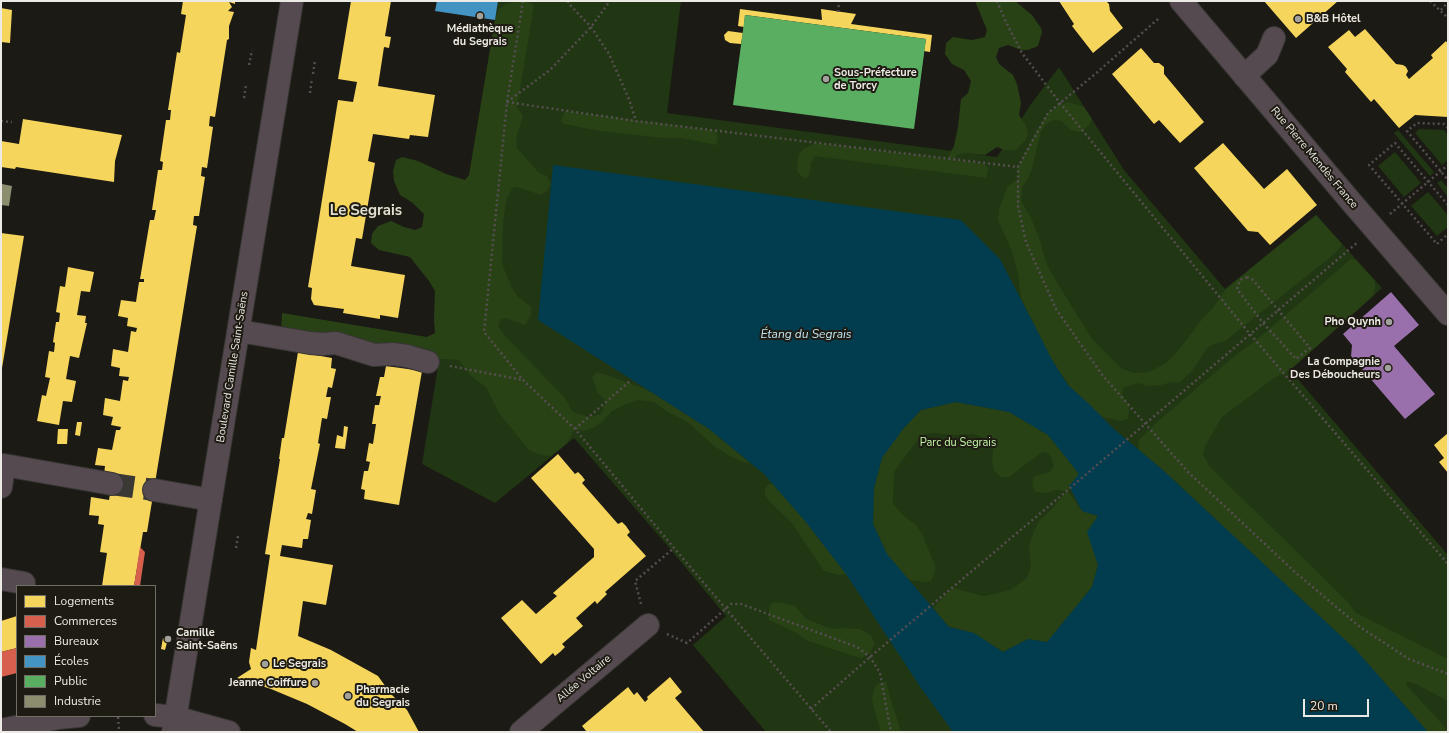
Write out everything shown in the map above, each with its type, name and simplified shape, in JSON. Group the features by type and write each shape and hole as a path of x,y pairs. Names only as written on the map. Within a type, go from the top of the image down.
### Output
{"street":[{"name":"Boulevard Camille Saint-Saëns","path":"168,721 210,500 239,331 292,1"},
{"name":"Rue Pierre Mendès France","path":"1181,1 1448,314"},
{"path":"1244,76 1267,55 1274,38"},
{"path":"239,331 310,343 336,343 374,355 393,354 428,362"},
{"path":"1,487 4,465 112,484"},
{"path":"154,490 210,500"},
{"path":"1,579 24,583"},
{"name":"Allée Voltaire","path":"521,732 648,625"},
{"path":"1,730 68,717"},
{"path":"168,721 202,723 228,732"}],"path":[{"path":"522,1 507,102 484,332 524,380 575,429 831,732"},
{"path":"568,1 568,3 591,27 609,54 629,99 636,121"},
{"path":"507,102 550,70 591,27 610,1"},
{"path":"838,12 839,1"},
{"path":"997,1 1022,53 1060,103 1250,334 1448,564"},
{"path":"1430,1 1448,18"},
{"path":"1440,10 1448,2"},
{"path":"1158,19 1048,113 1018,168 1018,206 1026,242 1056,310 1103,376 1188,472 1296,573 1360,627 1409,659 1448,674"},
{"path":"249,65 252,50"},
{"path":"313,74 315,60"},
{"path":"310,94 312,78"},
{"path":"244,98 246,86"},
{"path":"507,102 636,121 1018,168"},
{"path":"1,121 12,122"},
{"path":"1448,128 1444,124 1417,123 1407,131 1448,180"},
{"path":"1448,205 1395,143 1369,165 1437,244 1448,234"},
{"path":"1387,216 1448,165"},
{"path":"811,709 870,657 1360,240"},
{"path":"1248,277 1253,280 1310,348 1296,359 1263,323 1238,289 1240,280 1248,277"},
{"path":"428,362 524,380"},
{"path":"575,429 630,382"},
{"path":"236,548 238,536"},
{"path":"674,548 635,581 648,625 687,643 731,604 741,604 857,647 870,657 880,673 891,732"},
{"path":"118,717 118,730"}],"green space":[{"name":"Parc du Segrais","path":"498,1 681,1 667,113 997,157 1031,104 1059,67 1124,170 1225,289 1316,215 1382,288 1290,370 1448,555 1448,732 766,732 693,645 726,616 574,438 495,503 422,464"},
{"path":"519,1 534,5 517,107 523,116 516,138 517,148 538,172 547,176 551,184 547,191 541,195 517,187 512,188 506,201 503,223 502,264 517,296 531,307 531,315 525,325 506,318 500,320 498,326 504,335 565,398 572,411 581,415 592,417 601,414 606,401 598,393 592,377 596,373 601,373 646,389 709,429 750,463 743,462 729,456 713,445 689,423 668,412 654,402 638,400 612,411 602,422 593,428 583,431 575,429 566,444 551,456 540,455 529,450 499,413 486,387 471,376 459,360 428,358 281,334 282,313 427,337 435,333 435,291 429,281 410,257 379,250 371,243 372,234 378,226 391,221 415,230 422,227 424,214 413,203 400,195 394,181 393,171 396,160 402,157 418,161 446,174 465,180 469,175 495,20 499,9 506,4"},
{"path":"975,1 1015,1 1032,15 1041,28 1042,32 1038,46 1028,50 1021,50 1008,45 999,48 996,57 999,64 1013,75 1017,84 1021,103 1019,115 1026,126 1028,134 1025,141 1016,150 1005,150 997,147 985,155 965,153 956,155 956,160 985,164 988,169 986,178 815,156 810,164 811,169 808,177 804,178 798,173 798,156 803,149 816,143 947,159 954,146 961,99 968,93 971,81 964,70 952,64 945,54 946,43 953,37 972,40 985,37 987,30"},
{"path":"1068,102 1084,107 1092,119 1089,125 1080,132 1071,130 1061,121 1054,120 1047,123 1041,131 1032,169 1022,187 1021,201 1031,218 1047,265 1056,281 1092,339 1122,369 1134,373 1149,372 1166,363 1178,351 1226,289 1316,215 1342,244 1339,249 1328,259 1225,341 1207,348 1192,371 1180,382 1147,386 1139,383 1123,388 1122,394 1129,405 1129,412 1128,419 1121,421 1102,417 1070,387 1052,360 1021,298 1018,274 1013,254 998,220 999,209 1008,186 1018,179 1018,167 1037,130 1048,113 1057,106"},
{"path":"565,111 716,131 718,138 716,145 682,138 664,138 600,131 564,124 561,121"},
{"path":"1419,129 1444,130 1448,135 1448,160 1442,165 1415,133"},
{"path":"1398,130 1434,172 1430,176 1394,133"},
{"path":"1395,152 1421,183 1404,197 1378,166"},
{"path":"1441,180 1448,188 1448,197 1437,183"},
{"path":"1428,192 1448,215 1448,227 1437,236 1411,206"},
{"path":"1351,259 1356,260 1375,281 1373,296 1290,370 1274,378 1222,417 1206,444 1203,455 1210,467 1346,600 1356,613 1448,659 1448,701 1414,683 1407,682 1406,685 1448,732 1428,732 1356,650 1164,471 1138,449 1139,440 1157,422"},
{"path":"956,402 1009,412 1048,435 1079,474 1068,491 1082,511 1098,516 1088,532 1098,565 1092,587 1047,642 1028,639 1003,652 974,633 949,627 933,608 952,588 984,596 1010,590 1027,578 1031,565 1029,547 1034,531 1040,520 1051,510 1067,491 1055,490 1048,493 1036,492 1032,486 1034,477 1050,472 1054,465 1049,453 1042,452 1009,477 1001,477 994,470 992,459 994,444 974,434 953,435 934,433 925,434 918,439 894,472 893,504 906,518 915,524 922,534 936,568 931,581 924,582 909,580 887,554 873,524 874,488 882,458 903,429 921,410"},
{"path":"769,484 773,484 805,521 846,574 839,575 824,571 791,522 770,502 765,495 765,489"},
{"path":"773,602 795,606 806,619 832,629 860,629 871,635 875,644 870,653 862,658 808,641 797,633 769,620 769,607"},
{"path":"886,681 901,732 881,732 873,705 872,697 877,684"}],"water":[{"name":"Étang du Segrais","path":"553,165 961,220 1000,259 1052,360 1068,385 1114,429 1164,471 1356,650 1428,732 953,732 921,688 846,574 805,521 764,474 709,429 538,320","holes":["956,402 1009,412 1048,435 1079,474 1069,486 1082,511 1098,516 1087,532 1098,565 1092,587 1047,642 1028,639 1003,652 974,633 949,627 887,554 873,524 874,488 882,458 903,429 921,410"]}],"building: Logements":[{"path":"183,1 235,1 235,4 229,2 232,7 228,11 234,12 229,26 229,39 227,40 215,117 210,116 209,126 213,127 207,168 202,167 201,176 205,177 199,216 194,216 193,225 197,226 147,532 143,532 134,585 102,585 107,553 100,552 104,525 98,524 99,516 89,515 91,497 109,500 113,476 104,475 105,466 95,465 98,448 112,450 116,430 120,430 121,427 111,425 113,417 103,415 105,398 120,401 123,380 128,381 129,377 119,376 120,368 111,366 113,349 128,352 131,331 136,332 137,328 127,326 128,318 118,316 121,300 136,302 139,282 144,282 144,279 140,279 150,220 154,220 156,210 152,210 158,170 162,170 163,162 160,161 166,120 170,120 171,110 168,110 177,52 180,53 186,15 181,14"},
{"path":"351,1 391,1 385,36 391,37 389,48 384,47 378,86 435,95 428,137 410,135 409,139 373,134 368,161 375,163 362,239 356,238 351,266 405,275 398,318 380,315 380,319 343,313 344,309 314,305 311,299 312,288 308,287 338,100 353,102 357,82 338,79"},
{"path":"1059,1 1106,1 1109,4 1110,11 1123,28 1093,53 1072,26 1074,24"},
{"name":"B&B Hôtel","path":"1264,1 1338,1 1296,38"},
{"path":"1,8 12,10 10,43 1,42"},
{"path":"740,9 822,20 821,9 856,14 851,24 932,35 930,52 924,51 926,39 745,15 744,27 738,26"},
{"path":"1365,29 1396,64 1406,67 1408,71 1406,75 1409,79 1433,58 1431,55 1446,41 1448,44 1448,117 1415,115 1399,128 1374,99 1371,102 1345,72 1347,69 1328,47 1349,30 1355,37"},
{"path":"728,31 743,33 741,44 730,43 725,40 724,35"},
{"path":"1141,48 1154,63 1159,63 1164,67 1164,74 1204,122 1180,143 1159,120 1154,124 1112,74"},
{"path":"23,119 122,135 115,161 114,182 16,167 15,169 1,167 1,141 19,144"},
{"path":"1223,143 1264,189 1287,169 1317,205 1270,245 1258,232 1248,231 1194,168"},
{"path":"1,233 24,236 2,368 1,368"},
{"path":"68,267 94,272 90,292 81,291 77,315 86,316 85,323 87,323 79,358 70,356 66,379 76,381 72,402 63,401 59,425 37,421 42,395 46,396 50,378 45,377 49,351 54,352 55,343 53,342 56,322 59,322 60,313 56,312 60,286 65,287"},
{"path":"298,352 332,358 331,368 336,369 332,388 328,387 326,397 331,397 327,419 322,418 318,443 320,444 311,489 316,490 312,514 308,513 306,519 311,520 308,539 303,539 302,548 282,545 280,556 333,565 326,605 303,601 298,636 331,650 378,676 391,694 407,710 419,732 358,732 307,704 271,689 237,678 251,669 249,662 251,648 256,650 270,555 265,554 282,438 284,438"},
{"path":"386,366 422,371 399,505 364,499 365,490 361,489 364,471 368,471 370,462 366,461 369,443 373,444 376,424 372,424 375,405 379,405 381,396 376,396 380,377 384,377"},
{"path":"77,422 82,422 80,436 75,435"},
{"path":"344,426 348,427 345,449 335,448 337,435 343,437"},
{"path":"58,429 68,429 67,444 57,444"},
{"path":"1448,433 1448,473 1439,462 1444,458 1434,445"},
{"path":"558,454 575,474 578,472 582,476 585,480 582,483 618,524 622,522 626,526 630,532 627,535 646,556 605,592 607,594 597,604 595,601 576,618 583,626 562,644 565,647 560,652 555,656 553,653 541,664 501,618 522,600 536,614 557,596 553,593 594,557 594,549 531,478"},
{"path":"16,616 16,648 1,652 1,621"},
{"path":"163,638 168,639 165,650 161,649"},
{"path":"670,677 682,692 675,698 704,732 587,732 582,726 628,687 634,695 637,692 645,702 648,699 647,697"}],"building: Commerces":[{"path":"140,547 145,552 140,585 134,585"},
{"path":"16,648 16,673 1,677 1,652"}],"building: Bureaux":[{"path":"1391,292 1419,325 1394,346 1435,394 1405,419 1351,356 1352,345 1343,334"}],"building: Écoles":[{"name":"Médiathèque du Segrais","path":"437,1 498,1 495,20 435,11"}],"building: Public":[{"path":"745,15 926,39 914,129 733,105"}],"building: Industrie":[{"path":"2,184 12,186 9,206 1,205"}],"tunnel":[{"path":"112,484 154,490"}],"place":[{"name":"Médiathèque du Segrais","path":"480,16"},
{"name":"B&B Hôtel","path":"1298,19"},
{"name":"Sous-Préfecture de Torcy","path":"826,79"},
{"name":"Pho Quynh","path":"1389,322"},
{"name":"La Compagnie Des Déboucheurs","path":"1388,368"},
{"name":"Camille Saint-Saëns","path":"168,639"},
{"name":"Le Segrais","path":"265,664"},
{"name":"Jeanne Coiffure","path":"315,683"},
{"name":"Pharmacie du Segrais","path":"348,696"}],"district":[{"name":"Le Segrais","path":"366,211"}]}
